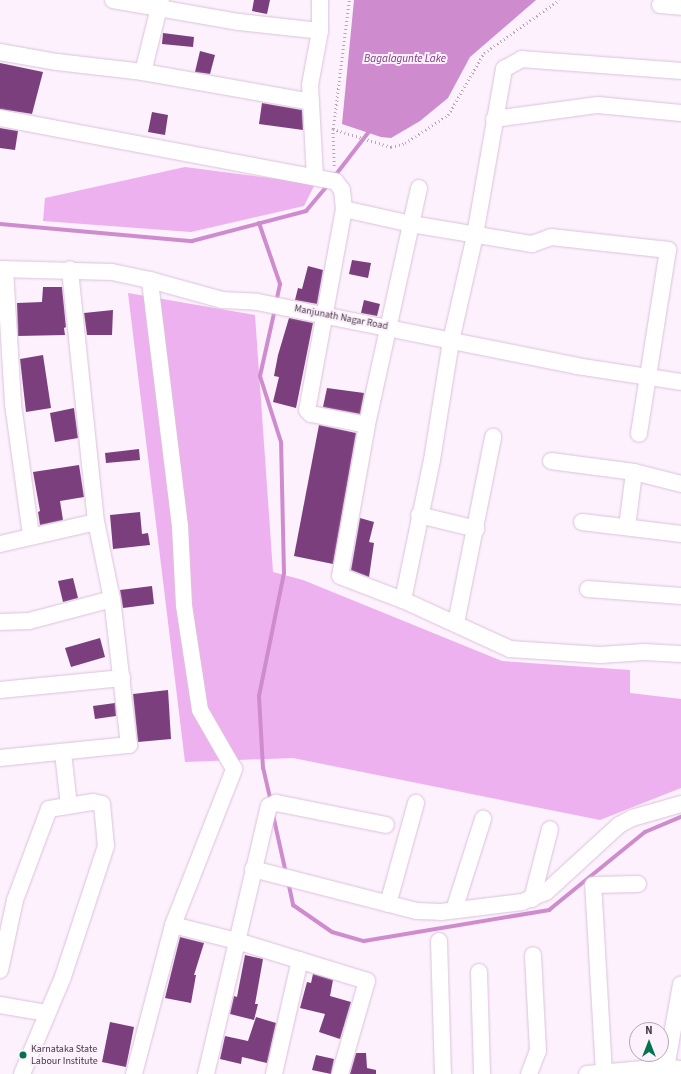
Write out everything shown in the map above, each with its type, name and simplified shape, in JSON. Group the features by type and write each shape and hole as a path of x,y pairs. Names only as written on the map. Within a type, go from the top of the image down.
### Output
{"street":[{"path":"113,0 161,4 239,22 320,31"},
{"path":"315,177 310,84 320,31 320,0"},
{"path":"143,72 161,4"},
{"path":"660,5 681,7"},
{"path":"0,52 57,62 143,72 311,102"},
{"path":"403,600 419,515 432,460 451,340 475,235 494,119 504,69 522,59 681,71"},
{"path":"494,119 598,105 681,113"},
{"path":"0,118 335,181 342,190 344,209 326,315 307,410 311,414 368,425"},
{"path":"419,188 368,425 340,576 403,600 510,649 600,655 644,652 681,654"},
{"path":"344,209 411,224 532,244 551,237 668,250 639,434"},
{"path":"2,269 13,404 31,536"},
{"name":"Manjunath Nagar Road","path":"2,269 70,269 112,272 150,280 222,300 257,302 577,366 681,382"},
{"path":"0,758 63,753 129,745 112,599 96,522 70,269"},
{"path":"134,1074 173,925 234,769 200,710 184,605 180,526 150,280"},
{"path":"456,623 476,529 493,437"},
{"path":"551,461 634,472 681,484"},
{"path":"627,527 634,472"},
{"path":"419,515 476,529"},
{"path":"0,544 96,522"},
{"path":"582,522 681,534"},
{"path":"588,589 681,596"},
{"path":"0,622 29,621 112,599"},
{"path":"0,690 122,678"},
{"path":"63,753 69,806"},
{"path":"0,970 15,900 49,809 93,802 102,804 106,846 64,977 47,1013 22,1074"},
{"path":"388,904 416,802"},
{"path":"253,869 416,911 454,910 532,898 546,892 619,825 632,818 681,804"},
{"path":"206,1074 253,869 271,805 386,825"},
{"path":"454,910 484,819"},
{"path":"532,898 550,829"},
{"path":"597,1073 593,885 638,884"},
{"path":"173,925 237,941 367,981 340,1074"},
{"path":"439,941 443,1074"},
{"path":"529,1074 538,1051 533,955"},
{"path":"274,1074 300,960"},
{"path":"478,972 482,1074"},
{"path":"587,1074 671,1070 681,984"},
{"path":"0,1005 47,1013"}],"path":[{"path":"335,181 333,129 349,0"},
{"path":"333,129 391,147 405,143 448,115 484,53 559,0"}],"shaded area":[{"path":"185,167 315,184 304,206 191,232 43,221 45,198"},
{"path":"128,293 255,315 273,572 303,580 502,661 630,670 630,693 681,699 681,788 600,820 293,758 185,762"}],"water":[{"name":"Bagalagunte Lake","path":"354,0 536,0 470,57 448,98 420,121 391,138 381,137 342,124"}],"building":[{"path":"254,0 270,0 267,14 252,11"},
{"path":"163,33 194,37 193,47 162,44"},
{"path":"200,51 215,55 210,74 195,72"},
{"path":"0,63 43,72 32,114 0,109"},
{"path":"262,103 302,110 303,130 259,124"},
{"path":"152,112 168,115 165,135 148,132"},
{"path":"0,128 18,131 15,150 0,148"},
{"path":"352,260 371,263 368,278 349,274"},
{"path":"308,266 323,270 317,304 295,300 298,288 302,289"},
{"path":"43,287 62,287 66,327 64,328 65,335 18,336 17,303 42,302"},
{"path":"364,300 380,304 377,316 361,313"},
{"path":"113,310 112,335 87,335 84,313"},
{"path":"289,318 313,323 296,408 273,402 279,377 274,376 278,355"},
{"path":"43,355 51,408 26,412 20,359"},
{"path":"327,388 364,393 360,414 323,407"},
{"path":"74,408 78,438 55,442 50,413"},
{"path":"319,425 356,433 333,564 294,556"},
{"path":"139,449 140,460 106,463 105,453"},
{"path":"79,465 84,497 60,501 63,520 40,525 38,512 40,511 33,472"},
{"path":"140,512 142,534 148,533 150,545 113,549 110,515"},
{"path":"360,518 374,522 369,542 374,543 369,577 351,570"},
{"path":"73,578 78,598 63,602 58,581"},
{"path":"152,586 154,604 123,608 120,590"},
{"path":"100,638 105,657 71,667 65,648"},
{"path":"168,690 171,739 138,742 133,694"},
{"path":"115,703 116,716 95,719 93,706"},
{"path":"180,937 204,943 194,975 196,975 191,1003 165,998"},
{"path":"245,955 263,959 255,1004 258,1004 254,1020 230,1014 234,996 237,997"},
{"path":"313,974 333,980 330,996 351,1002 340,1039 319,1032 325,1014 300,1008 307,982 311,983"},
{"path":"256,1017 276,1023 267,1063 242,1057 241,1064 220,1059 225,1036 248,1041"},
{"path":"110,1022 134,1027 126,1067 102,1062"},
{"path":"356,1053 366,1053 367,1068 376,1070 376,1074 350,1074"},
{"path":"316,1055 334,1059 331,1074 312,1070"}],"waterway":[{"path":"334,177 371,129"},
{"path":"0,224 192,241 306,211 329,184"},
{"path":"259,223 280,284 276,303"},
{"path":"271,802 263,768 259,696 284,573 281,442 260,376 275,309"},
{"path":"273,815 286,873"},
{"path":"288,881 293,905 332,932 364,941 549,910 645,832 681,817"}],"place":[{"name":"Karnataka State Labour Institute","path":"23,1055"}]}
